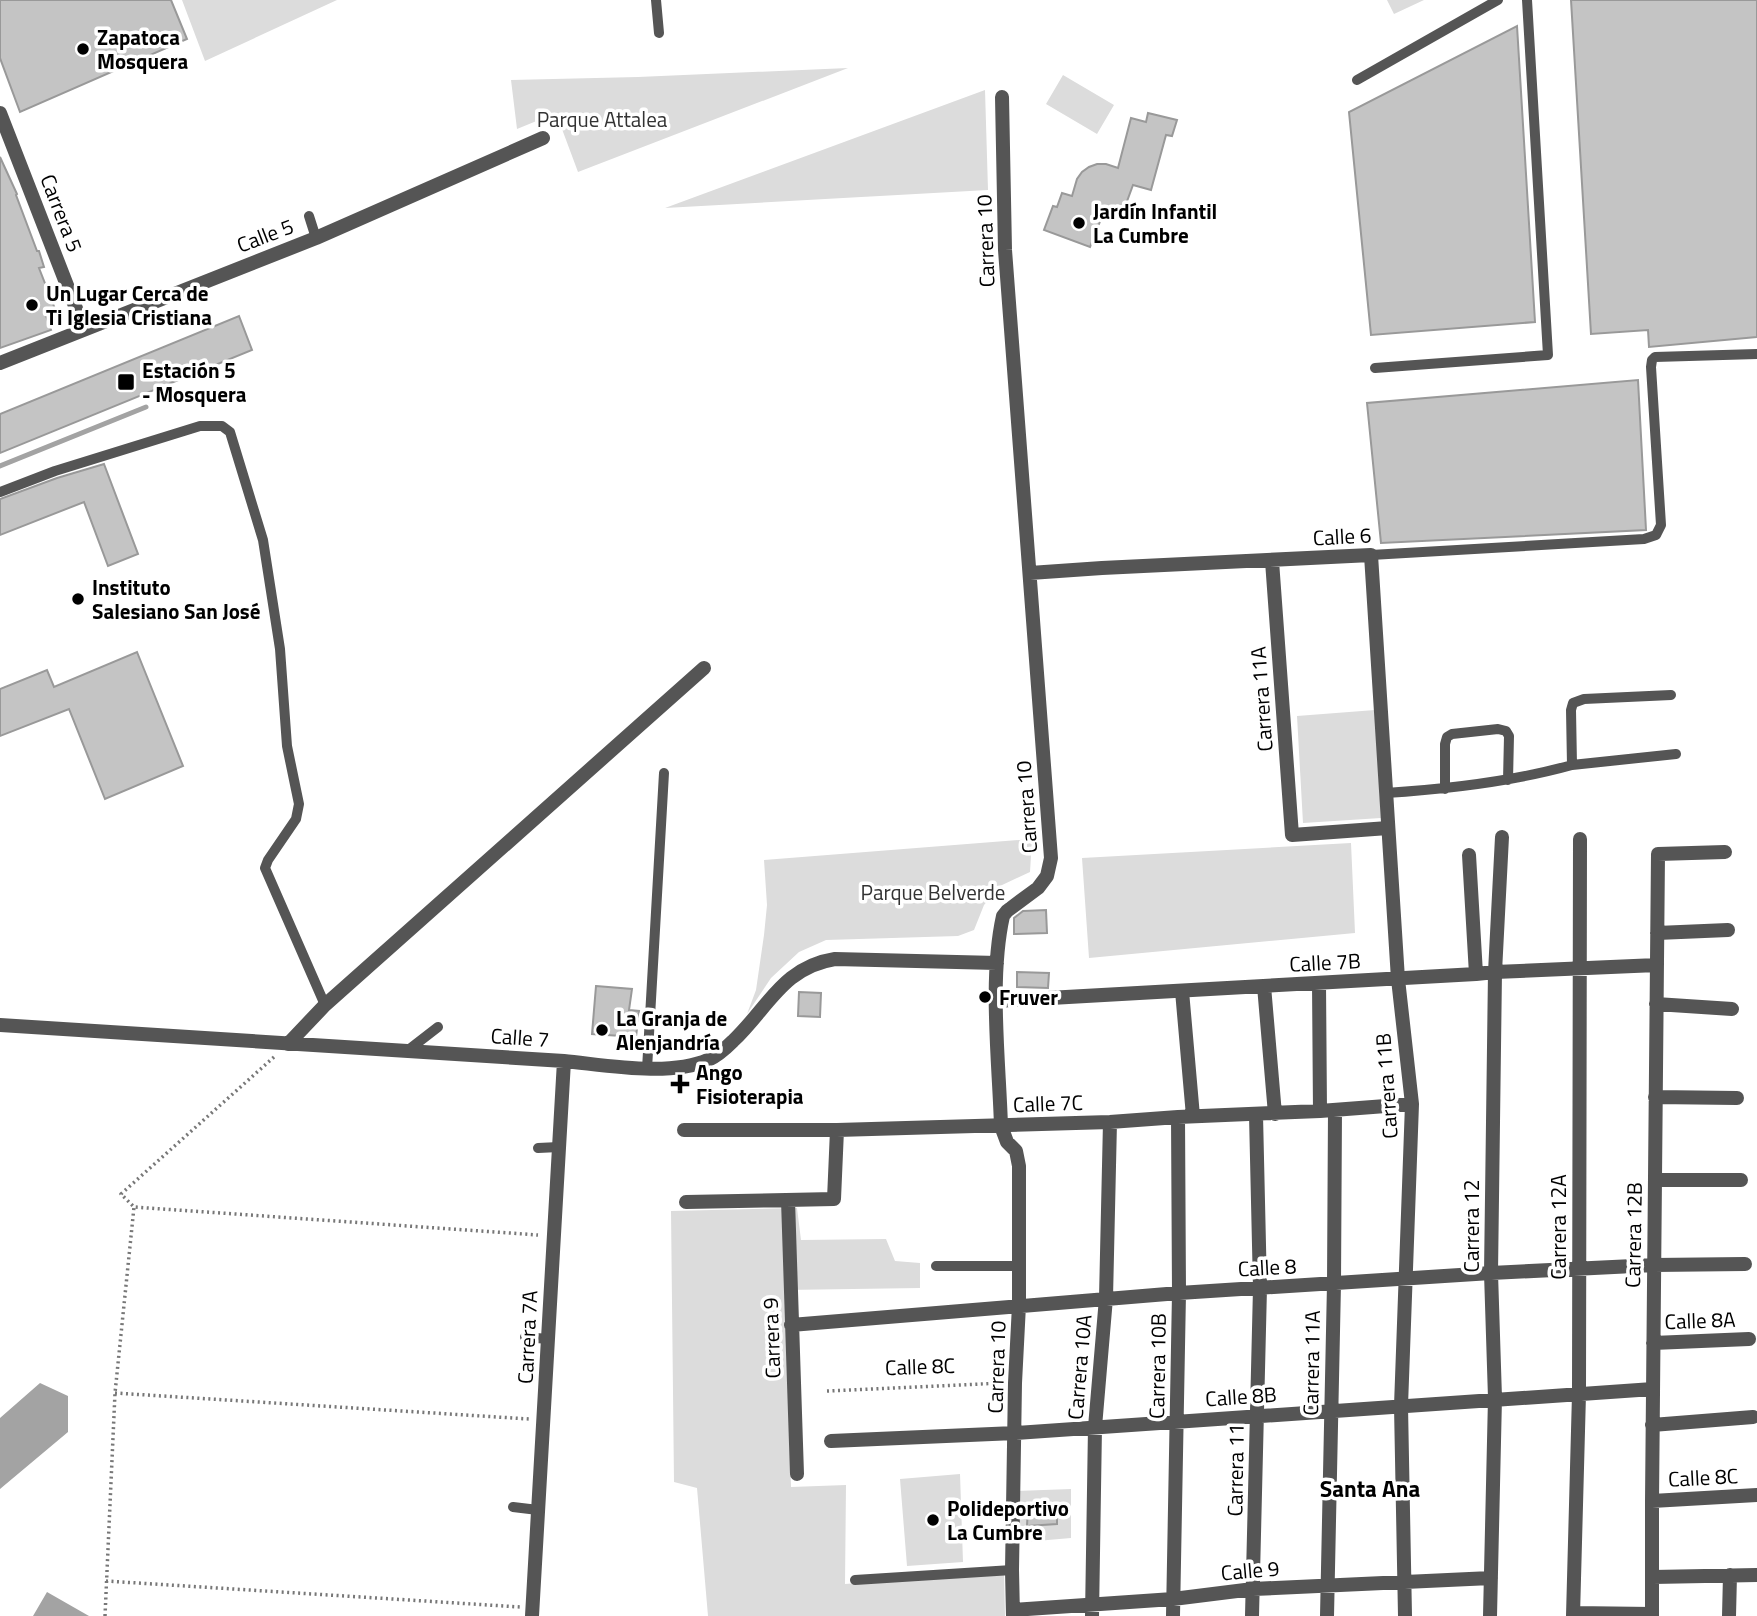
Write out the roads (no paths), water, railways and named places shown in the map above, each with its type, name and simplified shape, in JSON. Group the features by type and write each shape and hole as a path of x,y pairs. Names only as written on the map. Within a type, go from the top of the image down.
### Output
{"street":[{"name":"Carrera 10","path":"1002,97 1005,250 1051,858 1047,876 1038,888 1003,916 997,963 1001,1126 1007,1142 1016,1150 1019,1166 1013,1613"},
{"name":"Carrera 5","path":"0,113 84,329"},
{"name":"Calle 5","path":"0,363 316,238 543,138"},
{"name":"Calle 6","path":"1030,573 1371,555"},
{"name":"Carrera 11B","path":"1371,555 1398,979 1412,1104 1401,1406 1405,1616"},
{"name":"Carrera 11A","path":"1272,561 1292,835 1388,828"},
{"path":"288,1044 325,1005 704,668"},
{"name":"Carrera 12","path":"1490,1616 1495,1398 1492,1273 1495,972 1502,836"},
{"name":"Carrera 12A","path":"1573,1614 1579,1394 1580,839"},
{"name":"Carrera 12B","path":"1652,1615 1658,854 1724,852"},
{"path":"1469,855 1476,974"},
{"path":"1657,933 1728,930"},
{"name":"Calle 7","path":"0,1025 564,1061 647,1069 682,1067 711,1059 738,1035 781,985 807,966 823,960 997,963"},
{"name":"Calle 7B","path":"996,1001 1657,965"},
{"name":"Carrera 11A","path":"1319,983 1328,1111 1334,1284 1327,1616"},
{"path":"1264,986 1275,1114"},
{"path":"1182,991 1193,1116"},
{"path":"1656,1004 1732,1009"},
{"name":"Carrera 7A","path":"532,1612 564,1061"},
{"path":"1656,1097 1737,1098"},
{"name":"Calle 7C","path":"684,1130 1001,1126 1275,1114 1412,1104"},
{"name":"Carrera 11","path":"1252,1616 1260,1288 1256,1115"},
{"name":"Carrera 10B","path":"1173,1616 1179,1293 1178,1117"},
{"name":"Carrera 10A","path":"1092,1610 1095,1427 1106,1298 1110,1122"},
{"path":"686,1202 834,1199 837,1130"},
{"path":"1655,1180 1741,1180"},
{"name":"Carrera 9","path":"788,1200 797,1474"},
{"name":"Calle 8","path":"791,1325 1179,1293 1492,1273 1654,1265 1745,1264"},
{"name":"Calle 8A","path":"1653,1343 1749,1339"},
{"name":"Calle 8B","path":"831,1441 1015,1433 1653,1389"},
{"path":"1652,1425 1753,1417"},
{"name":"Calle 8C","path":"1652,1501 1757,1495"},
{"path":"1730,1575 1730,1616"},
{"path":"1653,1577 1757,1575"},
{"name":"Calle 9","path":"1013,1613 1092,1610 1253,1589 1491,1578"},
{"path":"1573,1614 1652,1615"}],"lane":[{"path":"656,0 659,33"},
{"path":"1357,80 1498,0"},
{"path":"1375,368 1548,355 1527,0"},
{"path":"309,216 316,238"},
{"name":"Calle 6","path":"1371,555 1644,540 1656,535 1661,525 1652,360 1655,357 1757,354"},
{"path":"0,492 55,471 200,426 222,426 230,432 263,540 280,649 287,746 299,804 296,819 265,868 325,1005"},
{"path":"1572,765 1573,703 1584,699 1671,695"},
{"path":"1445,789 1445,744 1447,737 1452,734 1506,730 1509,736 1508,780"},
{"path":"1386,793 1445,789 1536,775 1572,765 1676,754"},
{"path":"647,1069 664,773"},
{"path":"407,1051 438,1027"},
{"path":"538,1148 559,1147"},
{"path":"936,1266 1019,1266"},
{"path":"525,1337 548,1339"},
{"path":"513,1507 538,1510"},
{"path":"855,1580 1012,1570"}],"waterway":[{"path":"0,466 146,407"}],"place":[{"name":"Zapatoca Mosquera","path":"83,49"},
{"name":"Jardín Infantil La Cumbre","path":"1079,223"},
{"name":"Un Lugar Cerca de Ti Iglesia Cristiana","path":"32,305"},
{"name":"Estación 5 - Mosquera","path":"126,382"},
{"name":"Instituto Salesiano San José","path":"78,599"},
{"name":"Fruver","path":"985,997"},
{"name":"La Granja de Alenjandría","path":"602,1030"},
{"name":"Ango Fisioterapia","path":"680,1084"},
{"name":"Polideportivo La Cumbre","path":"933,1520"}],"district":[{"name":"Santa Ana","path":"1370,1488"}],"park label":[{"name":"Parque Attalea","path":"602,119"},
{"name":"Parque Belverde","path":"933,892"}]}
